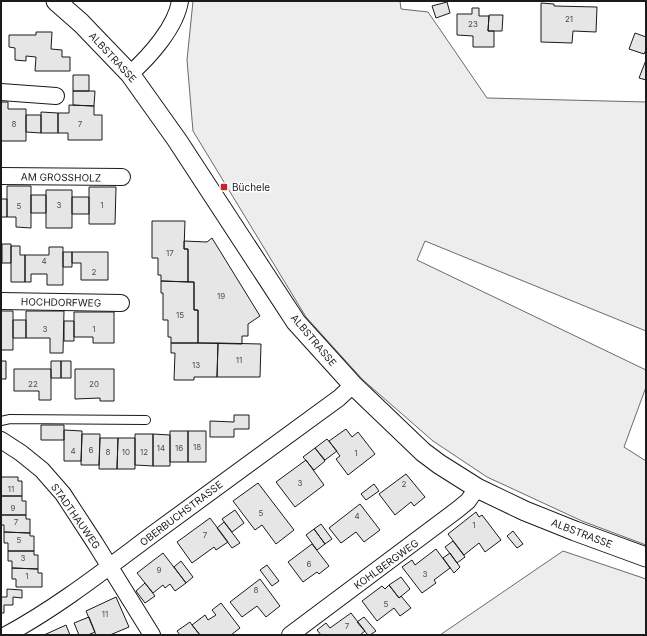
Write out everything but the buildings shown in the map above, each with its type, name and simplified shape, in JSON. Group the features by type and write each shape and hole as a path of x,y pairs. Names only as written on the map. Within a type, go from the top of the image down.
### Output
{"street":[{"name":"ALBSTRASSE","path":"56,1 81,23 130,74 177,140 296,322 353,386 423,452 477,488 526,511 646,557"},
{"path":"130,74 148,56 170,27 178,11 180,1"},
{"path":"1,92 56,96"},
{"name":"AM GROSSHOLZ","path":"1,176 122,177"},
{"name":"HOCHDORFWEG","path":"1,301 121,303"},
{"name":"OBERBUCHSTRASSE","path":"6,635 20,628 110,566 339,398 353,386"},
{"name":"STADTHAUWEG","path":"1,440 21,453 42,470 62,494 110,566"},
{"name":"KOHLBERGWEG","path":"290,635 457,510 468,501 477,488"},
{"path":"110,566 152,635"}],"lane":[{"path":"1,421 26,419 146,420"}],"shaded area":[{"path":"193,1 400,1 401,9 428,12 487,98 646,102 646,331 425,241 417,260 646,370 646,387 624,447 646,461 646,545 582,521 487,477 433,441 363,380 306,317 193,131 187,60"},
{"path":"563,551 646,579 646,635 440,635"}],"place":[{"name":"Büchele","path":"224,187"}]}
